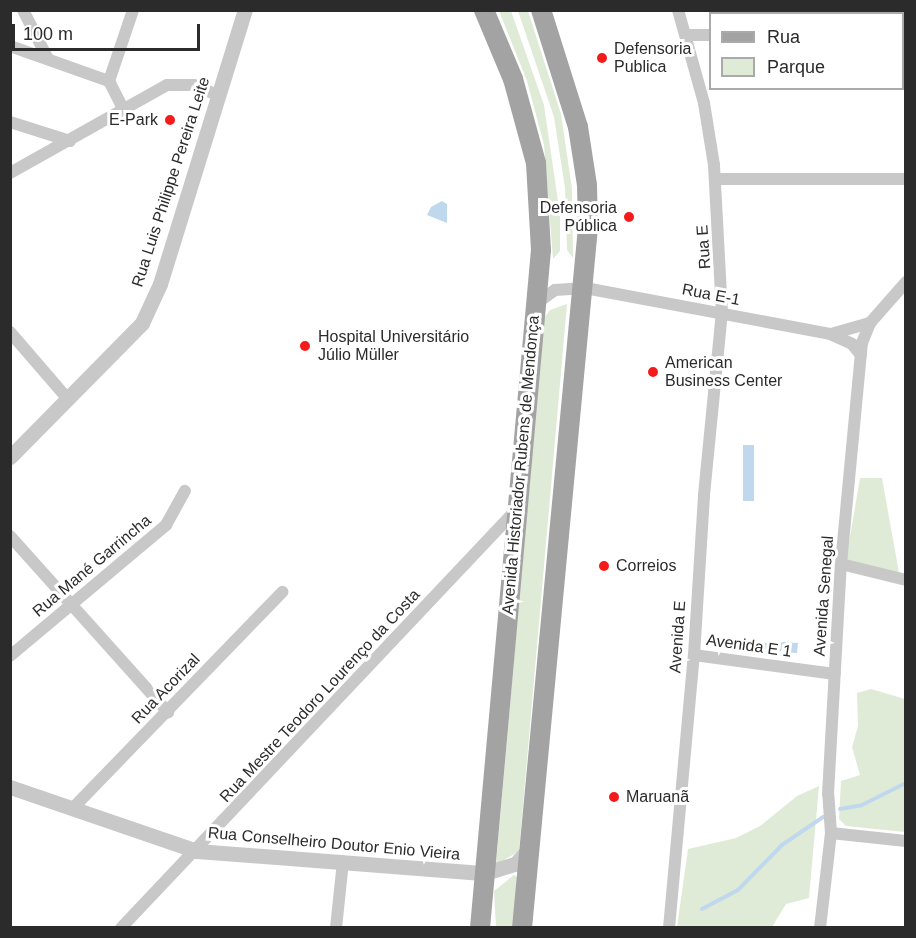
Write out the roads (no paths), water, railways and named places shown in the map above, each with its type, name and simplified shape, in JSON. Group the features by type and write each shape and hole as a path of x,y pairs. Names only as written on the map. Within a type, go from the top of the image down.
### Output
{"main road":[{"name":"Avenida Historiador Rubens de Mendonça","path":"480,927 541,250 536,164 513,79 484,10"},
{"path":"522,927 585,288 588,202 583,154 570,98 541,10"}],"street":[{"path":"23,10 48,59"},
{"path":"108,81 133,10"},
{"name":"Rua Luis Philippe Pereira Leite","path":"10,457 141,323 160,284 245,10"},
{"name":"Rua E","path":"678,10 687,35 704,103 716,179 722,313"},
{"path":"687,35 709,35"},
{"path":"10,46 108,81 123,109"},
{"path":"10,173 167,85 194,85 218,95"},
{"path":"10,122 70,141"},
{"path":"716,179 906,179"},
{"name":"Avenida Senegal","path":"820,927 831,832 828,794 841,564 863,337 870,323 906,282"},
{"name":"Rua E-1","path":"537,303 555,290 585,288 830,334 852,344 861,356"},
{"name":"Avenida E","path":"669,927 694,655 704,495 722,313"},
{"name":"Rua E-1","path":"830,334 870,323"},
{"path":"10,332 67,398"},
{"name":"Rua Mané Garrincha","path":"10,656 166,525 185,491"},
{"name":"Rua Mestre Teodoro Lourenço da Costa","path":"121,927 197,851 516,510"},
{"path":"10,536 74,604 168,712"},
{"path":"841,564 906,580"},
{"name":"Rua Acorizal","path":"73,808 282,592"},
{"name":"Avenida E 1","path":"694,655 835,674"},
{"name":"Rua Conselheiro Doutor Enio Vieira","path":"10,788 197,851 485,873"},
{"path":"831,832 906,841"},
{"path":"485,873 515,864 528,850"},
{"path":"336,927 343,861"}],"water":[{"path":"442,201 447,204 447,223 427,215 431,207"},
{"path":"743,445 754,445 754,501 743,501"},
{"path":"759,643 798,643 797,653 758,651"}],"waterway":[{"path":"840,809 862,805 906,783"},
{"path":"702,909 738,890 782,845 823,817"}],"place":[{"name":"Defensoria Publica","path":"602,58"},
{"name":"E-Park","path":"170,120"},
{"name":"Defensoria Pública","path":"629,217"},
{"name":"Hospital Universitário Júlio Müller","path":"305,346"},
{"name":"American Business Center","path":"653,372"},
{"name":"Correios","path":"604,566"},
{"name":"Maruanã","path":"614,797"}]}
